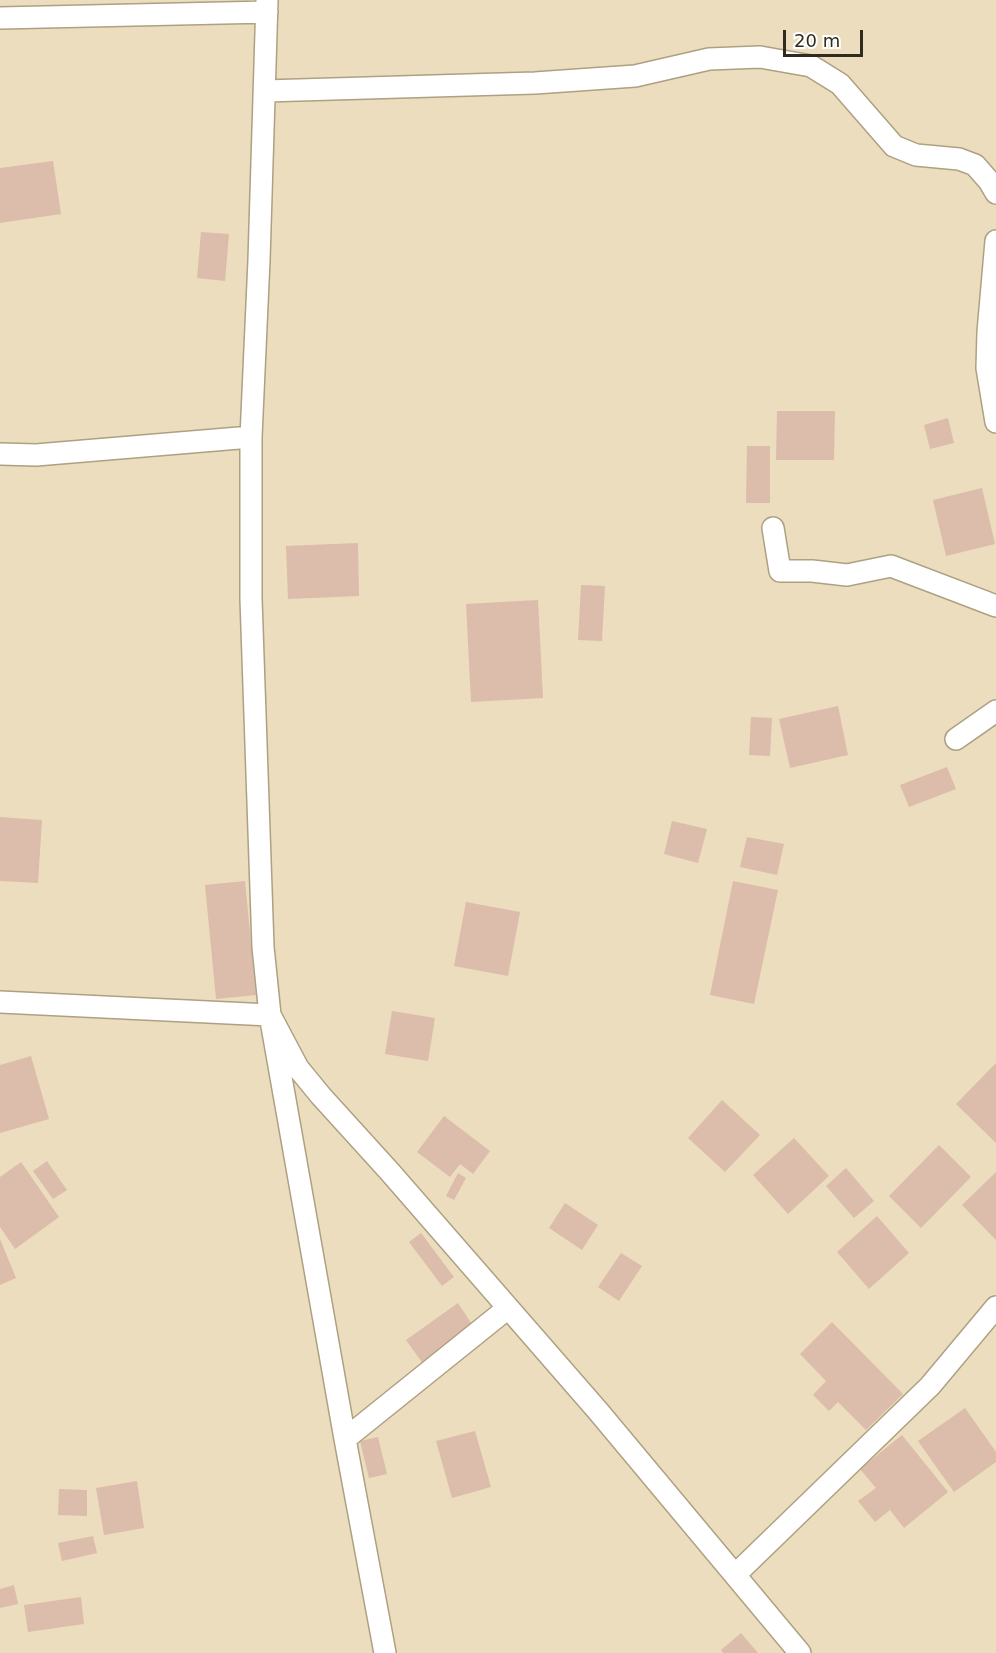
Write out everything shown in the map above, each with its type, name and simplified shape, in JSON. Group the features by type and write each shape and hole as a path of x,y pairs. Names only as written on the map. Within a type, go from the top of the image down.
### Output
{"street":[{"path":"0,18 267,6 251,437 251,599 262,935 270,1015 385,1653"},
{"path":"265,91 557,82 634,76 709,59 760,57 811,66 840,84 894,146 916,155 959,159 975,165 996,193"},
{"path":"996,241 987,368 996,422"},
{"path":"0,454 36,455 251,437"},
{"path":"773,528 780,571 812,571 847,575 891,566 996,606"},
{"path":"956,739 996,711"},
{"path":"0,1002 270,1015"},
{"path":"270,1015 298,1068 313,1087 508,1308 736,1574 800,1653"},
{"path":"736,1574 930,1386 996,1307"},
{"path":"345,1439 508,1308"}],"building":[{"path":"53,161 61,214 0,223 0,168"},
{"path":"201,232 229,234 225,281 197,278"},
{"path":"777,411 835,411 834,460 776,460"},
{"path":"948,418 954,443 930,449 924,425"},
{"path":"747,446 770,446 770,503 746,503"},
{"path":"982,488 995,544 946,556 933,500"},
{"path":"358,543 359,596 288,599 286,546"},
{"path":"581,585 605,586 602,641 578,640"},
{"path":"538,600 543,698 471,702 466,604"},
{"path":"838,706 848,755 790,768 779,719"},
{"path":"751,717 772,718 770,756 749,755"},
{"path":"947,767 956,789 909,807 900,785"},
{"path":"0,817 42,820 38,883 0,881"},
{"path":"672,821 707,829 698,863 664,854"},
{"path":"747,837 784,844 777,875 740,867"},
{"path":"245,881 256,995 216,999 205,885"},
{"path":"733,881 778,890 754,1004 710,995"},
{"path":"466,902 520,912 508,976 454,966"},
{"path":"392,1011 435,1018 428,1061 385,1054"},
{"path":"31,1056 49,1119 0,1133 0,1065"},
{"path":"996,1063 996,1143 956,1104"},
{"path":"722,1100 760,1135 725,1172 688,1138"},
{"path":"444,1116 490,1151 473,1174 460,1164 450,1177 417,1152"},
{"path":"794,1138 829,1176 788,1214 753,1175"},
{"path":"939,1145 971,1177 921,1228 889,1196"},
{"path":"47,1161 67,1190 53,1199 33,1171"},
{"path":"21,1162 59,1217 15,1249 0,1227 0,1177"},
{"path":"846,1168 874,1201 854,1218 826,1186"},
{"path":"996,1172 996,1240 962,1205"},
{"path":"458,1173 466,1178 454,1200 446,1196"},
{"path":"565,1203 598,1225 582,1250 549,1228"},
{"path":"877,1216 909,1253 869,1289 837,1252"},
{"path":"421,1233 454,1277 442,1286 409,1242"},
{"path":"0,1239 16,1278 0,1285"},
{"path":"621,1253 642,1266 619,1301 598,1287"},
{"path":"458,1303 475,1329 424,1365 406,1340"},
{"path":"832,1322 903,1394 866,1430 838,1402 829,1411 813,1395 826,1381 800,1354"},
{"path":"965,1408 996,1452 996,1462 954,1492 918,1441"},
{"path":"475,1431 491,1487 452,1498 436,1441"},
{"path":"902,1435 948,1492 904,1528 890,1510 875,1522 858,1501 876,1488 860,1469"},
{"path":"378,1437 387,1474 369,1478 360,1441"},
{"path":"137,1481 144,1528 104,1535 96,1488"},
{"path":"59,1489 87,1490 87,1516 58,1515"},
{"path":"93,1536 97,1553 62,1561 58,1543"},
{"path":"14,1585 18,1604 0,1608 0,1589"},
{"path":"81,1597 84,1624 28,1632 24,1605"},
{"path":"741,1633 758,1653 723,1653 721,1650"}]}
